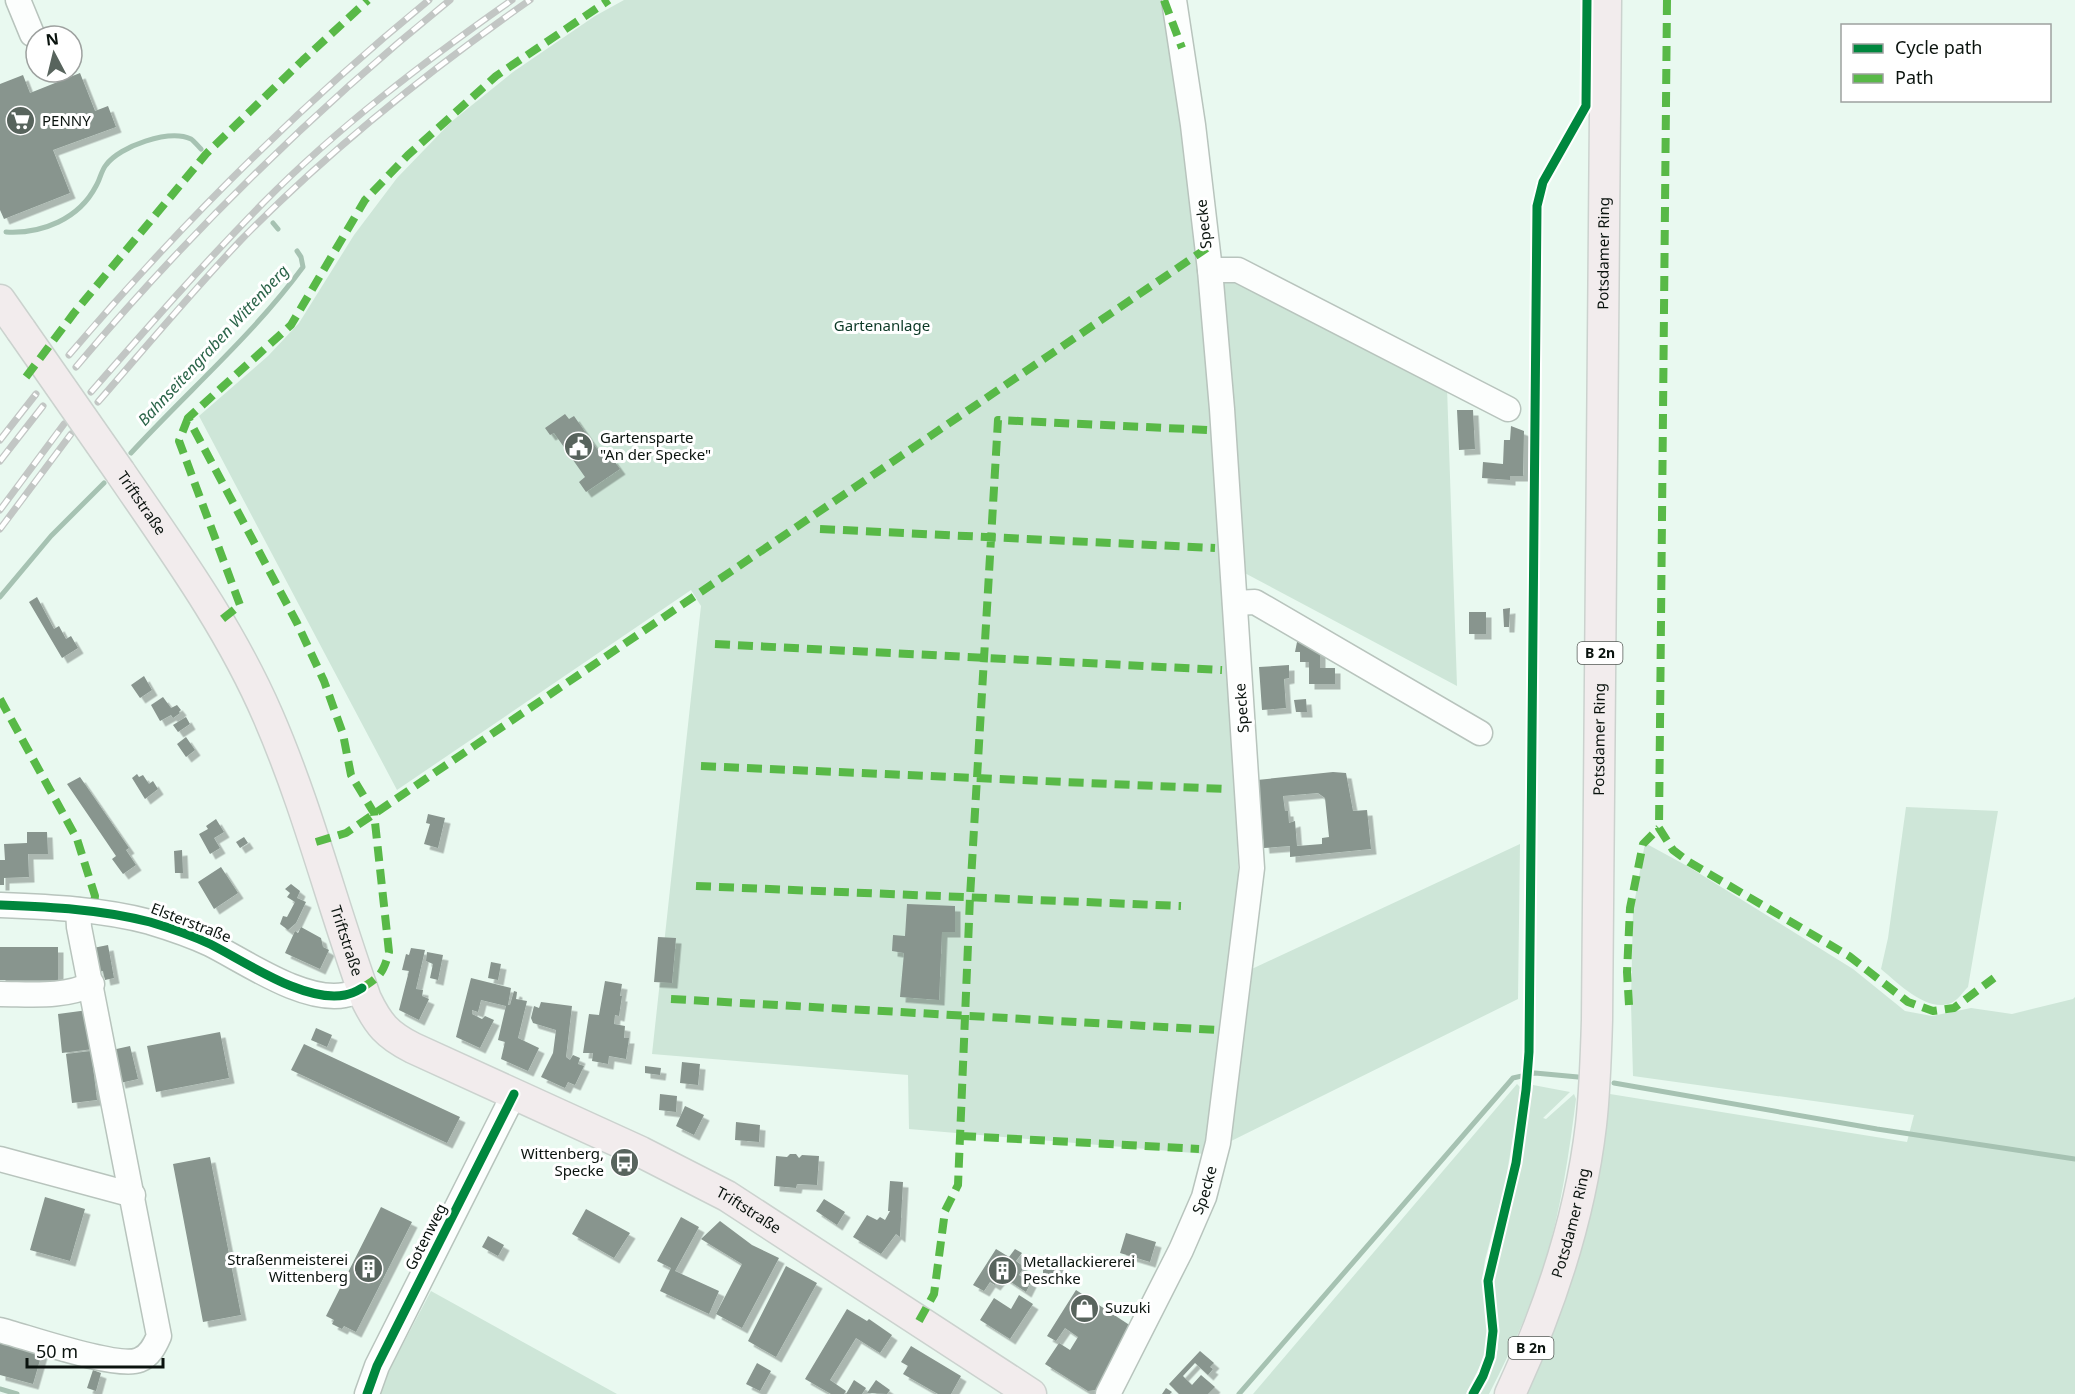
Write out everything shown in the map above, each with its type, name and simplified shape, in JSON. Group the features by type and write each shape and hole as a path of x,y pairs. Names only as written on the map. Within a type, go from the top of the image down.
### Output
{"main road":[{"name":"Potsdamer Ring","path":"1510,1394 1550,1300 1571,1232 1587,1156 1594,1099 1597,996 1606,0"},
{"name":"Triftstraße","path":"0,300 220,621 249,675 268,715 300,797 362,988 376,1018 391,1035 413,1048 641,1152 727,1196 1031,1394"}],"street":[{"path":"18,0 28,24"},
{"name":"Specke","path":"1108,1394 1181,1250 1204,1197 1218,1143 1252,868 1222,409 1210,270 1193,125 1174,0"},
{"path":"1210,270 1238,270 1508,409"},
{"path":"1234,603 1254,602 1480,733"},
{"name":"Elsterstraße","path":"0,905 78,910 133,918 207,942 282,981 314,993 340,996 362,988"},
{"path":"0,1330 112,1361 138,1361 148,1354 159,1336 92,984 79,927 78,910"},
{"path":"0,994 63,993 80,990 92,984"},
{"name":"Gotenweg","path":"367,1394 377,1366 514,1094"},
{"path":"0,1159 133,1195"}],"green space":[{"name":"Gartenanlage","path":"624,0 1160,0 1171,34 1204,267 1447,387 1457,686 1239,570 1224,584 1238,863 1239,975 1520,844 1518,999 1205,1154 909,1129 908,1075 652,1054 701,606 691,590 397,790 199,416 268,356 299,323 354,235 397,178 451,122 513,72 595,16"},
{"path":"1906,807 1998,811 1968,987 1953,1002 1942,1005 1932,1004 1913,995 1881,969 1888,938"},
{"path":"1645,843 1689,867 1853,969 1905,1011 1932,1016 1971,1008 2012,1014 2075,997 2075,1394 1527,1394 1561,1309 1580,1251 1604,1145 1610,1094 1907,1142 1914,1115 1633,1076 1631,1003 1633,910"},
{"path":"1517,1084 1521,1088 1505,1185 1482,1280 1488,1332 1487,1347 1466,1394 1253,1394"},
{"path":"1533,1085 1570,1092 1543,1118 1546,1119 1574,1094 1576,1099 1564,1181 1551,1242 1527,1313 1489,1394 1479,1394 1498,1349 1493,1281 1516,1187"},
{"path":"431,1291 617,1394 380,1394 383,1382"}],"building":[{"name":"PENNY","path":"23,75 24,84 26,84 30,93 52,84 84,83 95,111 108,106 116,127 53,150 70,193 4,219 0,210 0,84"},
{"path":"1457,410 1473,410 1475,449 1459,450"},
{"name":"Gartensparte \"An der Specke\"","path":"565,414 569,419 574,416 606,462 612,458 620,469 586,492 579,482 585,477 554,433 550,435 545,428"},
{"path":"1511,426 1524,431 1523,476 1510,476 1510,480 1482,478 1483,462 1503,464 1504,440 1510,440"},
{"path":"37,597 54,629 59,626 66,639 71,636 78,648 62,658 29,602"},
{"path":"1510,608 1509,627 1504,627 1503,609"},
{"path":"1469,612 1486,612 1486,634 1469,634"},
{"path":"1298,637 1320,649 1320,668 1335,668 1335,684 1309,684 1309,662 1300,662 1300,652 1295,652"},
{"path":"1289,665 1289,678 1284,679 1286,708 1262,710 1259,667"},
{"path":"144,676 152,690 140,698 131,685"},
{"path":"163,697 171,708 177,705 181,710 173,718 171,715 160,721 151,705"},
{"path":"1306,699 1307,712 1296,712 1294,700"},
{"path":"186,717 190,724 178,732 173,725"},
{"path":"186,737 195,750 186,757 177,744"},
{"path":"1333,772 1346,773 1353,811 1367,810 1371,849 1290,857 1290,846 1264,848 1257,780","holes":["1318,793 1325,798 1329,837 1322,838 1322,844 1297,846 1295,821 1289,823 1283,796"]},
{"path":"137,774 139,777 143,775 149,784 153,781 158,789 145,799 132,778"},
{"path":"80,777 129,848 126,850 136,865 123,874 112,859 116,856 67,784"},
{"path":"428,814 445,818 438,848 424,844 430,824 426,823"},
{"path":"216,819 224,832 214,838 220,848 210,854 199,834 208,829 206,826"},
{"path":"27,832 47,832 48,854 28,854 29,877 4,878 4,885 0,885 0,860 5,860 4,844 27,843"},
{"path":"244,837 248,843 240,848 236,842"},
{"path":"182,850 183,873 175,873 174,851"},
{"path":"221,867 238,893 214,909 198,882"},
{"path":"291,884 300,891 297,898 306,902 296,923 288,930 280,924 283,916 287,917 295,902 287,897 290,893 285,889"},
{"path":"907,904 955,906 955,932 942,932 939,1000 900,997 904,953 892,951 893,935 905,936"},
{"path":"301,927 321,938 323,947 329,950 320,969 285,953 295,931 298,933"},
{"path":"658,937 676,938 672,983 654,982"},
{"path":"108,945 114,978 105,980 103,971 98,972 93,948"},
{"path":"0,947 58,947 58,980 0,980"},
{"path":"411,948 425,950 416,989 423,990 422,996 429,999 419,1020 399,1010 409,971 402,970 406,954 409,955"},
{"path":"427,952 443,955 438,980 430,978 433,964 426,961"},
{"path":"491,962 501,964 498,980 488,978"},
{"path":"471,978 511,988 508,1005 510,1005 514,991 517,992 516,999 527,1001 518,1038 539,1048 528,1071 501,1059 505,1042 498,1040 506,1006 481,1000 478,1012 472,1010 472,1014 482,1019 485,1016 494,1020 480,1048 456,1037"},
{"path":"605,981 622,984 619,1016 615,1015 614,1024 625,1026 624,1038 629,1038 626,1059 609,1056 608,1064 592,1061 593,1053 583,1053 589,1014 599,1015"},
{"path":"541,1002 572,1006 566,1057 570,1060 573,1055 580,1058 578,1064 584,1066 575,1085 568,1082 565,1088 541,1077 553,1053 556,1030 533,1023 531,1018 534,1006 539,1008"},
{"path":"88,1010 93,1049 62,1053 58,1014"},
{"path":"316,1028 332,1035 327,1047 311,1040"},
{"path":"220,1032 229,1078 156,1092 147,1046"},
{"path":"304,1044 460,1117 447,1143 291,1070"},
{"path":"130,1046 138,1079 120,1083 112,1050"},
{"path":"91,1051 97,1100 72,1103 66,1054"},
{"path":"682,1062 700,1064 698,1085 680,1083"},
{"path":"645,1066 661,1068 660,1075 645,1073"},
{"path":"660,1094 677,1096 676,1112 659,1110"},
{"path":"685,1106 704,1115 694,1135 676,1126"},
{"path":"736,1122 760,1125 759,1142 735,1140"},
{"path":"790,1154 796,1154 799,1158 802,1155 819,1156 817,1185 797,1184 796,1188 774,1186 776,1156 787,1157"},
{"path":"210,1157 241,1315 203,1322 173,1164"},
{"path":"890,1181 903,1182 900,1237 896,1234 881,1254 853,1237 867,1215 877,1220 880,1217 885,1220 890,1211 888,1211"},
{"path":"45,1197 85,1209 70,1261 30,1250"},
{"path":"824,1199 845,1212 837,1225 816,1211"},
{"name":"Straßenmeisterei Wittenberg","path":"381,1207 412,1222 356,1332 344,1326 342,1329 332,1324 334,1320 326,1316"},
{"path":"586,1209 630,1233 614,1258 572,1234"},
{"path":"681,1217 699,1227 675,1271 719,1291 709,1314 660,1291 671,1268 657,1261"},
{"path":"720,1221 752,1245 779,1258 742,1328 716,1314 742,1264 701,1239"},
{"path":"1126,1233 1156,1242 1150,1262 1120,1253"},
{"path":"488,1236 504,1245 498,1256 482,1247"},
{"name":"Metallackiererei Peschke","path":"996,1249 1009,1257 1015,1249 1022,1253 1016,1261 1024,1267 1019,1275 1031,1282 1026,1292 1002,1276 995,1285 990,1282 984,1291 973,1285"},
{"path":"1043,1260 1058,1260 1058,1280 1043,1280"},
{"path":"786,1266 817,1283 776,1357 748,1341"},
{"path":"1076,1290 1131,1326 1115,1361 1096,1390 1088,1391 1045,1364 1059,1343 1070,1350 1078,1337 1065,1328 1056,1341 1047,1336"},
{"name":"Metallackiererei Peschke","path":"1019,1295 1033,1304 1010,1339 980,1320 994,1298 1011,1309"},
{"path":"847,1309 867,1321 869,1319 892,1335 880,1353 856,1338 830,1380 846,1391 844,1394 831,1394 805,1379"},
{"path":"0,1341 42,1353 33,1384 0,1375"},
{"path":"911,1346 961,1376 951,1394 938,1394 903,1374 908,1366 901,1362"},
{"path":"1200,1351 1214,1363 1210,1367 1213,1369 1208,1375 1195,1363 1183,1376 1192,1385 1201,1375 1215,1387 1208,1394 1179,1394 1169,1384"},
{"path":"757,1363 771,1371 760,1391 746,1384"},
{"path":"93,1370 101,1373 96,1391 87,1388"},
{"path":"854,1380 866,1388 862,1394 846,1394"},
{"path":"876,1380 890,1390 887,1394 867,1393"},
{"path":"1166,1388 1172,1392 1162,1394"}],"waterway":[{"name":"Bahnseitengraben Wittenberg","path":"6,232 46,227 70,216 89,198 106,165 133,146 158,138 182,136 191,139 201,149"},
{"name":"Bahnseitengraben Wittenberg","path":"273,223 278,229"},
{"name":"Bahnseitengraben Wittenberg","path":"131,453 242,339 284,292 303,267 297,251"},
{"name":"Bahnseitengraben Wittenberg","path":"0,597 51,536 104,483"},
{"path":"1239,1394 1513,1078 1535,1073 1578,1077"},
{"path":"1614,1083 1877,1129 2075,1159"},
{"path":"0,1389 17,1394"}],"railway":[{"path":"69,355 110,307 241,170 333,83 429,0"},
{"path":"76,367 163,269 254,174 350,85 450,0"},
{"path":"91,392 197,273 292,175 383,96 512,0"},
{"path":"98,402 240,241 308,176 416,84 530,0"},
{"path":"0,440 36,394"},
{"path":"0,461 43,406"},
{"path":"0,510 64,424"},
{"path":"0,529 71,434"}],"marked path":[{"path":"26,377 74,313 206,154 368,0"},
{"path":"362,988 380,973 389,952 374,813 351,775 343,734 324,681 297,623 188,418 291,325 365,200 408,155 496,76 609,0"},
{"path":"1164,0 1182,48"},
{"path":"1667,0 1659,828 1673,850 1689,862 1849,956 1908,1002 1933,1011 1954,1008 1994,978"},
{"path":"316,842 346,833 1207,248"},
{"path":"188,418 179,441 240,605 220,621"},
{"path":"919,1321 934,1294 945,1211 958,1185 970,897 998,420 1208,430"},
{"path":"820,529 1215,548"},
{"path":"715,644 1222,670"},
{"path":"0,699 77,839 95,896 93,911"},
{"path":"701,766 1225,789"},
{"path":"1629,1005 1627,972 1630,908 1643,844 1659,828"},
{"path":"696,886 1181,906"},
{"path":"671,999 1217,1030"},
{"path":"961,1136 1199,1149"}],"cycle path":[{"path":"1473,1394 1490,1357 1493,1331 1488,1281 1516,1163 1529,1052 1537,206 1543,182 1586,106 1587,0"},
{"path":"0,905 75,909 132,918 158,924 210,944 276,979 312,993 329,996 345,995 362,988"},
{"path":"367,1394 377,1366 514,1094"}],"place":[{"name":"PENNY","path":"21,121"},
{"name":"Gartensparte \"An der Specke\"","path":"579,447"},
{"name":"Wittenberg, Specke","path":"625,1163"},
{"name":"Straßenmeisterei Wittenberg","path":"369,1269"},
{"name":"Metallackiererei Peschke","path":"1002,1271"},
{"name":"Suzuki","path":"1084,1308"}]}
